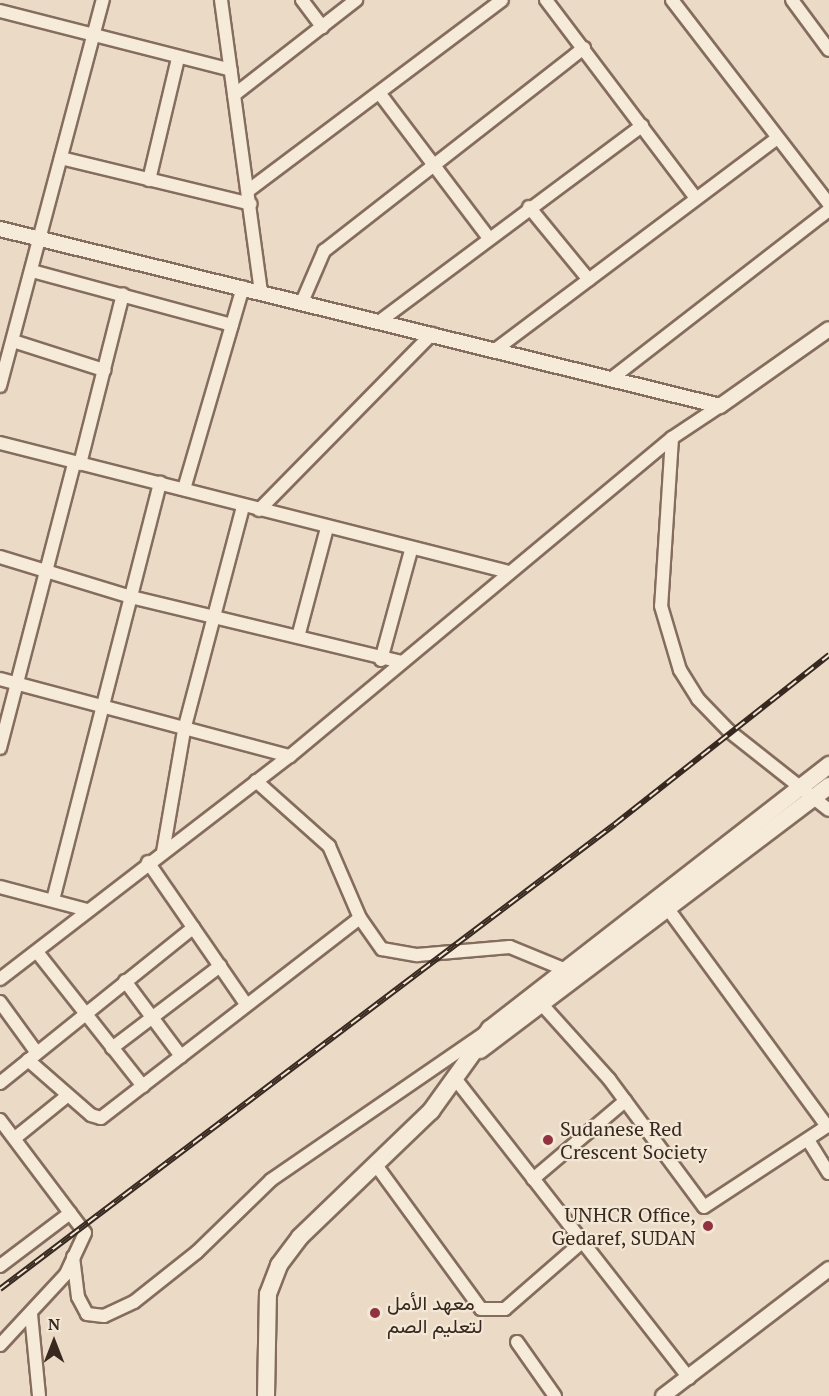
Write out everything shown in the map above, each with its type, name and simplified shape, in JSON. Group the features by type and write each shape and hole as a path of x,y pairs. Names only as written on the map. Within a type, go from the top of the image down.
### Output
{"main road":[{"path":"480,1050 537,1000 829,765"},
{"path":"572,973 668,909 829,786"},
{"path":"266,1396 264,1330 279,1265 300,1236 376,1165 457,1081 480,1050 490,1029 537,1000"}],"street":[{"path":"0,386 103,0"},
{"path":"220,0 251,204 261,292"},
{"path":"302,0 322,27"},
{"path":"234,95 356,0"},
{"path":"249,190 380,94 502,0"},
{"path":"546,0 695,197"},
{"path":"672,0 776,139 829,204"},
{"path":"792,0 829,50"},
{"path":"0,11 93,38 231,70"},
{"path":"302,302 324,251 584,48"},
{"path":"148,180 178,58"},
{"path":"380,94 488,237"},
{"path":"380,321 488,237 642,126"},
{"path":"495,350 695,197 776,139"},
{"path":"61,158 251,204"},
{"path":"530,207 589,280"},
{"path":"611,379 829,210"},
{"path":"0,229 720,406"},
{"path":"32,271 123,294 232,326"},
{"path":"184,489 243,287"},
{"path":"0,748 123,294"},
{"path":"0,979 148,862 290,756 400,662 672,438 829,329"},
{"path":"259,510 432,334"},
{"path":"13,341 104,369"},
{"path":"672,438 661,606 669,643 698,699 729,731 829,810"},
{"path":"0,443 184,489 411,550 509,572"},
{"path":"52,900 159,483"},
{"path":"163,852 184,730 243,506"},
{"path":"298,637 327,528"},
{"path":"381,660 411,550"},
{"path":"0,557 131,597 298,637 381,660 400,662"},
{"path":"0,679 184,730 290,756"},
{"path":"256,781 328,846 360,918 382,949 400,955 510,947 572,973"},
{"path":"148,862 246,1004"},
{"path":"0,887 87,910"},
{"path":"537,1000 625,1101 704,1207 808,1140 828,1125 668,909"},
{"path":"0,1002 32,1056 67,1096 97,1118 143,1086 360,918"},
{"path":"0,1083 193,927"},
{"path":"37,952 143,1086"},
{"path":"112,1048 220,966"},
{"path":"124,981 181,1056"},
{"path":"73,1257 78,1297 87,1314 104,1316 134,1302 197,1252 271,1180 490,1029"},
{"path":"457,1081 689,1378"},
{"path":"15,1138 67,1096"},
{"path":"533,1179 625,1101"},
{"path":"0,1120 85,1233 66,1274 0,1345"},
{"path":"808,1140 829,1173"},
{"path":"376,1165 481,1309 505,1309 582,1242"},
{"path":"0,1266 70,1213"},
{"path":"663,1396 829,1269"},
{"path":"31,1314 39,1396"},
{"path":"517,1342 550,1394"}],"railway":[{"path":"0,1289 615,824 829,655"}],"place":[{"name":"Sudanese Red Crescent Society","path":"548,1140"},
{"name":"UNHCR Office, Gedaref, SUDAN","path":"708,1226"},
{"name":"معهد الأمل لتعليم الصم","path":"375,1313"}]}
